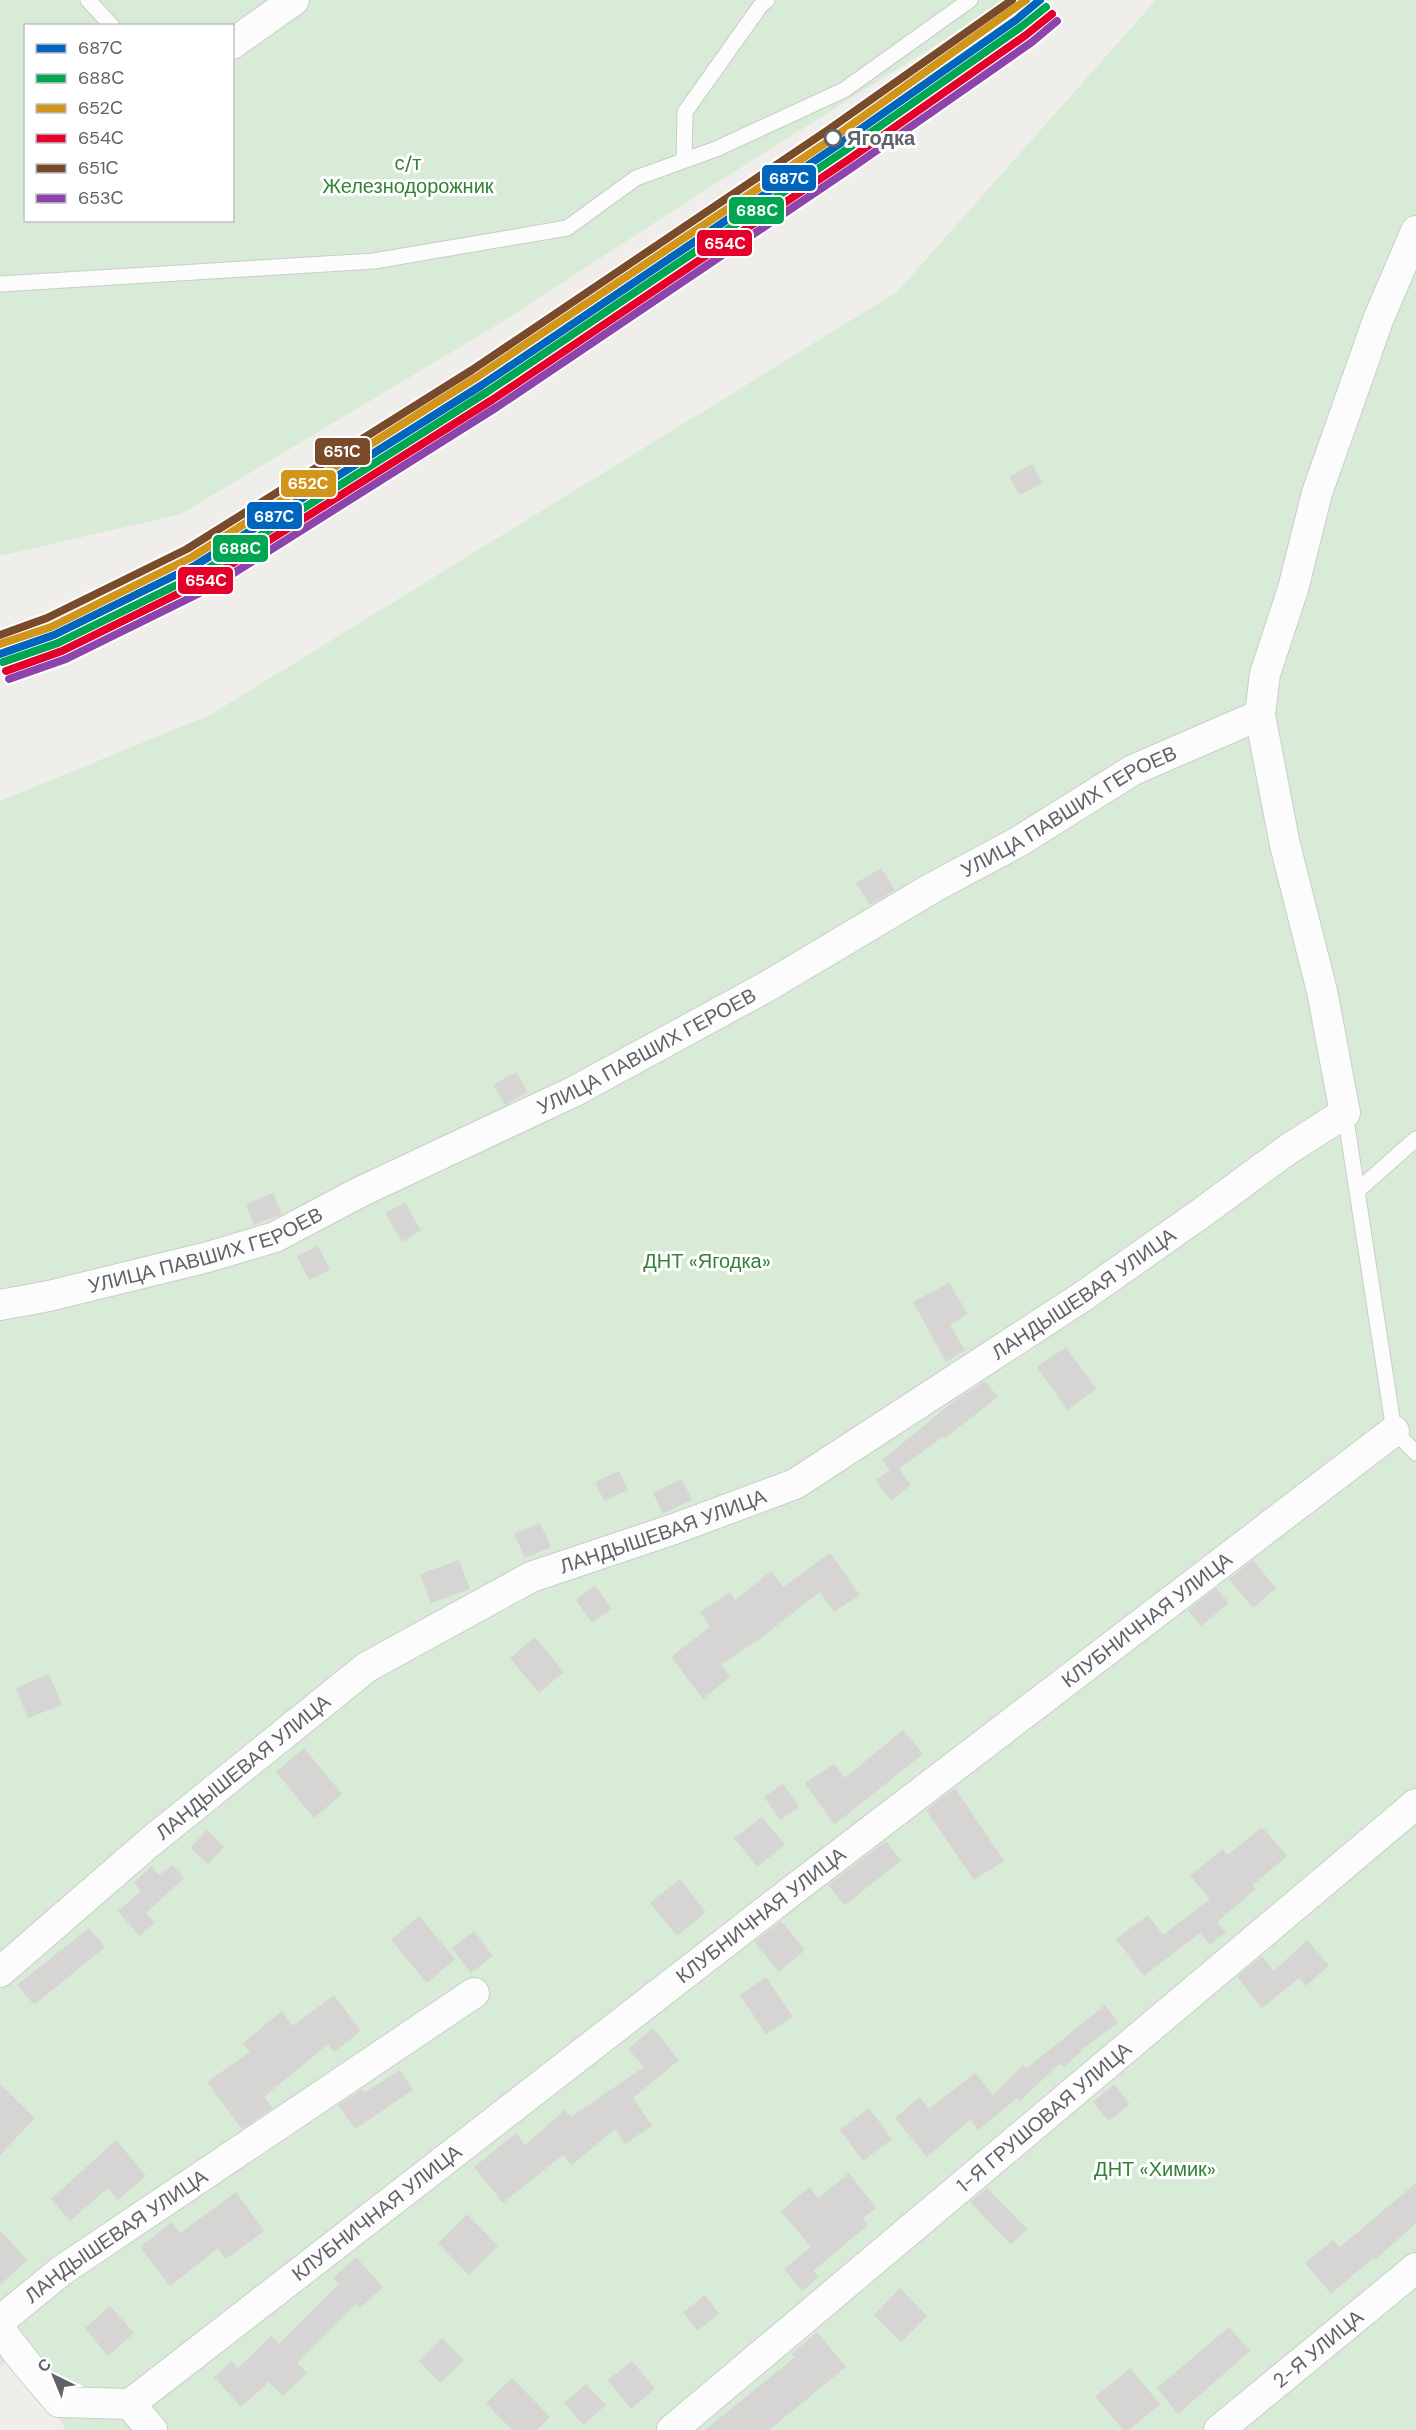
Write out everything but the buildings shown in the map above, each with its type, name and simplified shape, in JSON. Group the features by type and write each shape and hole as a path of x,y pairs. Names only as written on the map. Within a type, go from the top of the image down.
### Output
{"street":[{"path":"234,43 294,0"},
{"path":"1345,1113 1322,991 1285,845 1260,715 1264,674 1293,589 1317,493 1378,320 1416,231"},
{"name":"УЛИЦА ПАВШИХ ГЕРОЕВ","path":"0,1305 49,1296 208,1257 276,1237 360,1192 575,1091 766,987 932,888 1018,842 1133,770 1260,715"},
{"name":"ЛАНДЫШЕВАЯ УЛИЦА","path":"0,1972 150,1842 367,1667 531,1577 674,1529 795,1484 1082,1297 1287,1150 1345,1113"},
{"name":"КЛУБНИЧНАЯ УЛИЦА","path":"130,2404 793,1890 1394,1431"},
{"name":"1-Я ГРУШОВАЯ УЛИЦА","path":"672,2430 1416,1804"},
{"name":"ЛАНДЫШЕВАЯ УЛИЦА","path":"0,2321 60,2271 474,1993"},
{"name":"2-Я УЛИЦА","path":"1219,2430 1416,2268"},
{"path":"0,2330 59,2402 130,2404 152,2430"}],"lane":[{"path":"88,0 110,24"},
{"path":"684,160 685,112 761,5 767,0"},
{"path":"0,284 375,261 567,228 636,178 716,149 844,90 970,0"},
{"path":"1345,1113 1394,1431 1416,1453"},
{"path":"1357,1191 1416,1138"}],"green space":[{"name":"с/т Железнодорожник","path":"0,0 1007,0 691,199 502,322 181,514 0,556"},
{"name":"ДНТ «Ягодка»","path":"1156,0 1416,0 1416,2430 61,2430 66,2427 7,2360 0,2368 0,801 210,715 897,292"}],"transit line":[{"name":"651С","path":"0,635 47,618 187,549 472,370 828,130 1012,0"},
{"name":"652С","path":"0,644 51,627 192,557 477,377 833,138 1026,0"},
{"name":"687С","path":"0,654 54,635 196,565 482,385 838,145 1016,20 1040,0"},
{"name":"688С","path":"3,662 58,643 201,573 487,392 843,152 1046,7"},
{"name":"654С","path":"6,671 62,651 206,580 492,400 848,160 1026,35 1052,14"},
{"name":"653С","path":"9,679 66,659 210,588 497,407 853,167 1032,42 1057,21"}],"place":[{"name":"Ягодка","path":"833,138"}],"park label":[{"name":"ДНТ «Химик»","path":"1155,2169"}]}
